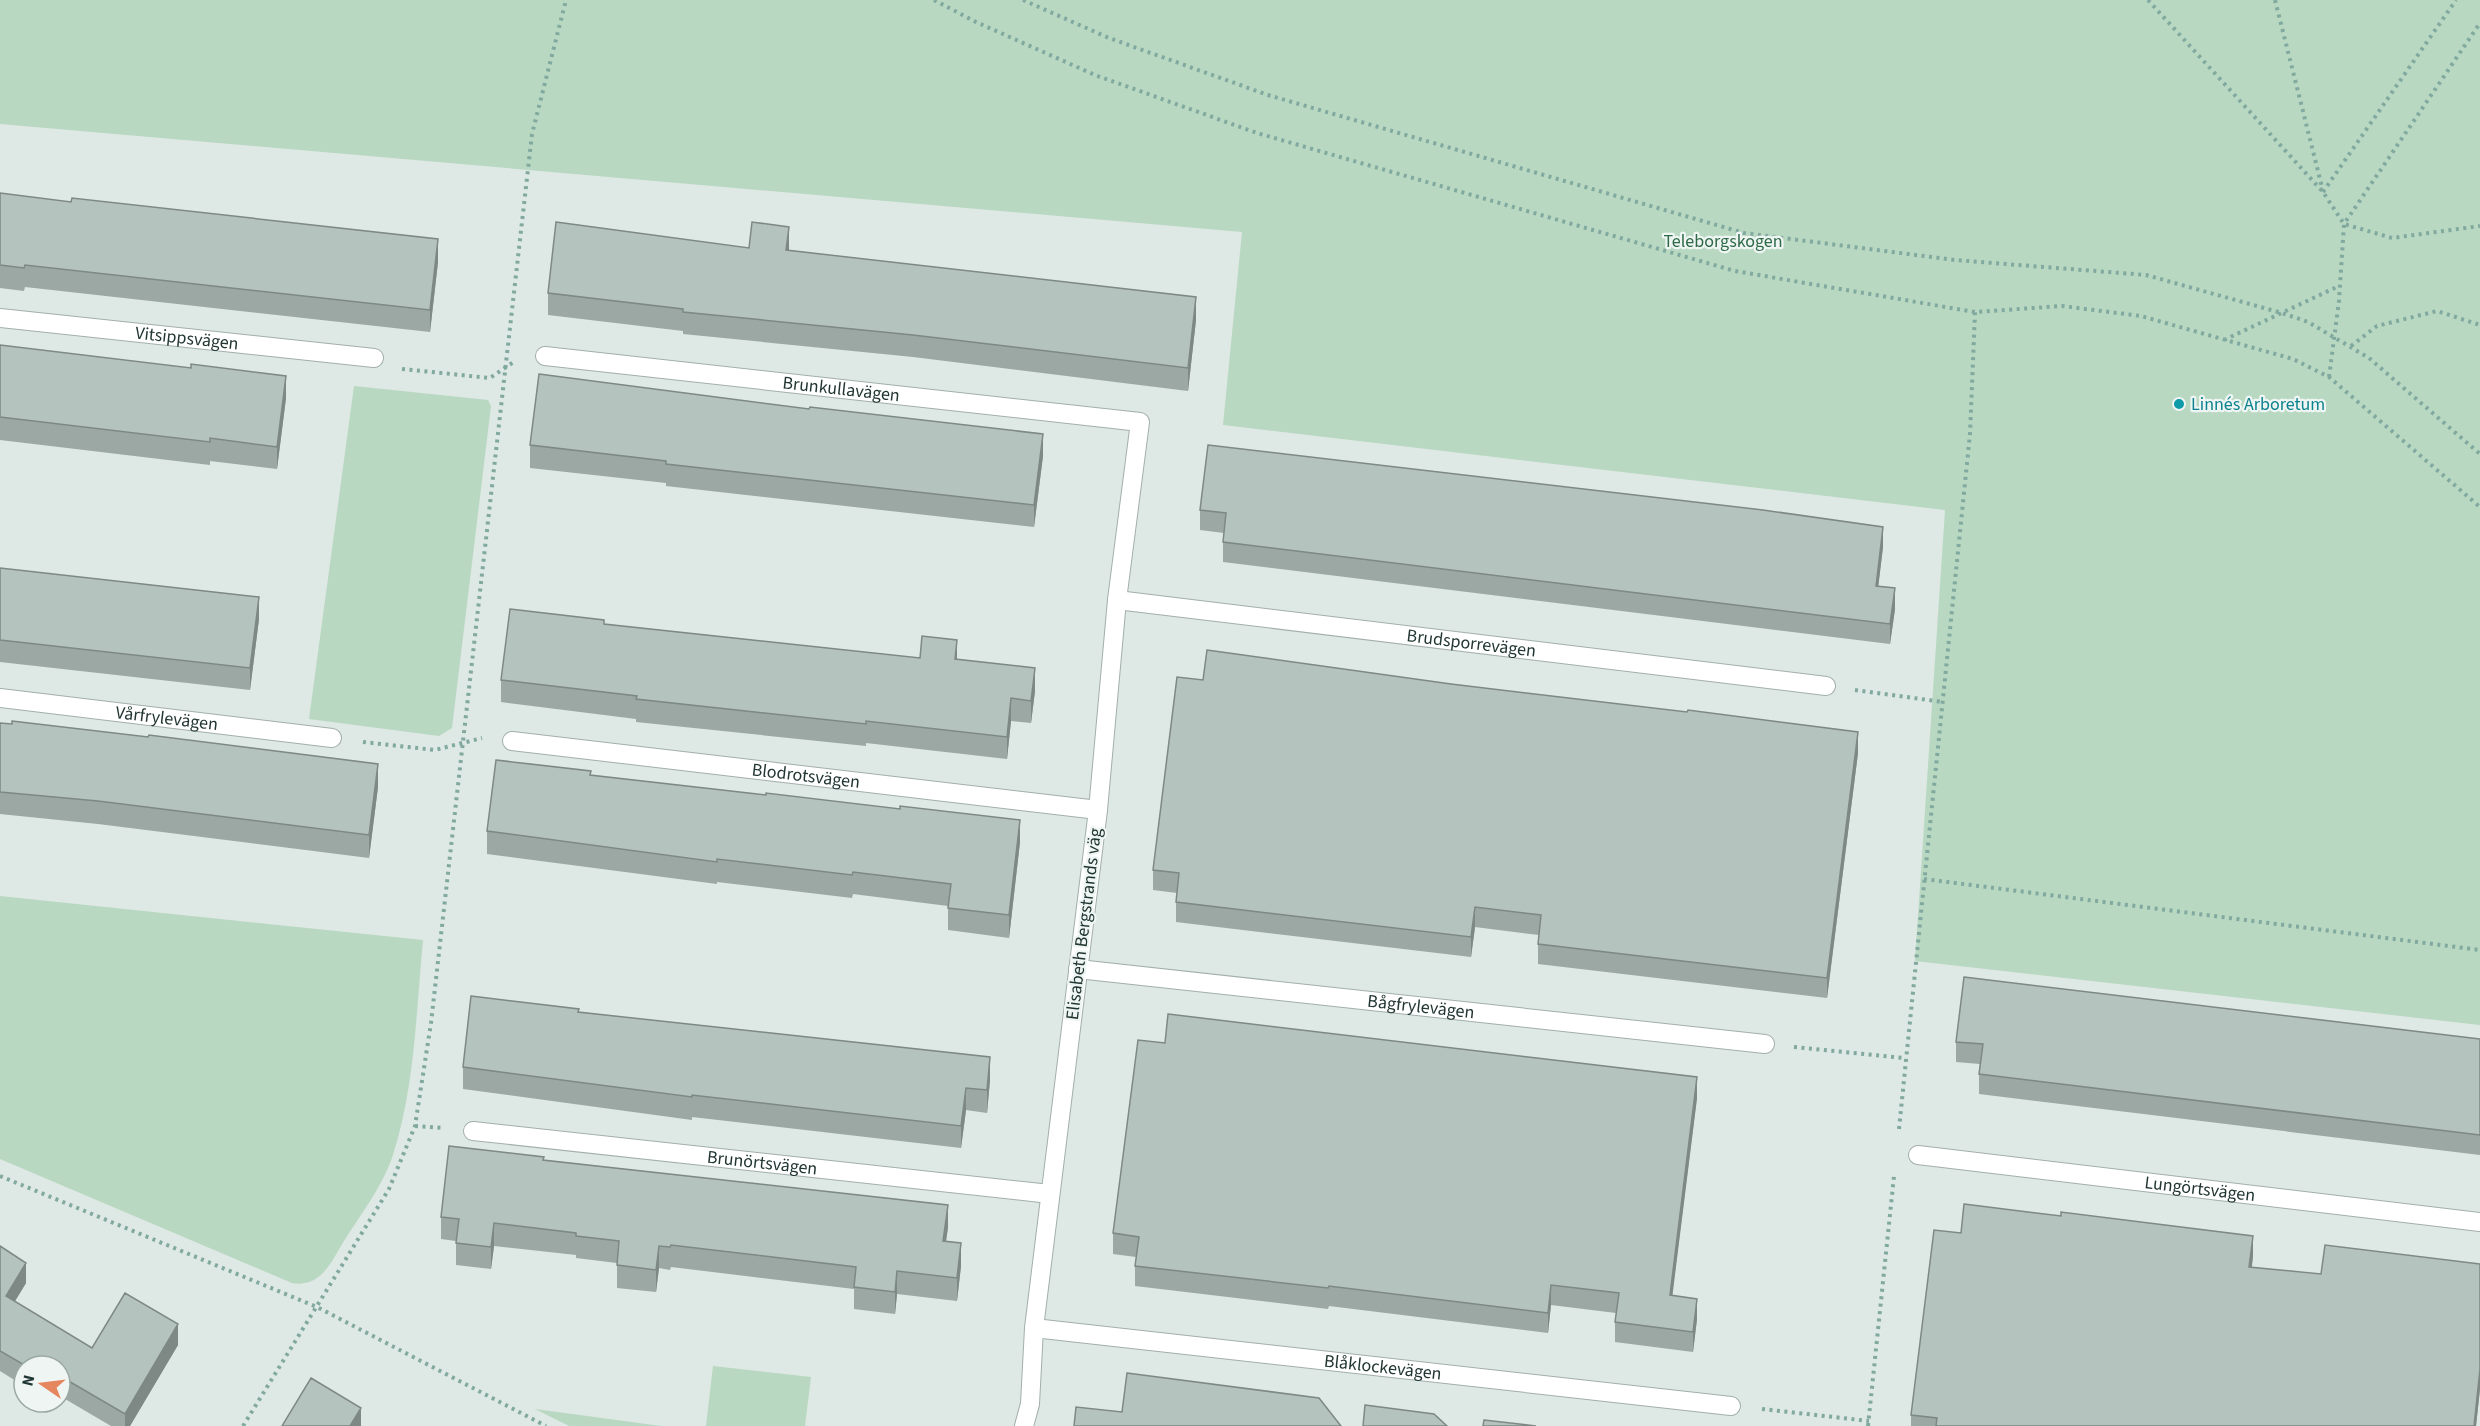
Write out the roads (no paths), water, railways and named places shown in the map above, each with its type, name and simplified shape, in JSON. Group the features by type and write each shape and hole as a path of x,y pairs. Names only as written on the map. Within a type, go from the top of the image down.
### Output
{"street":[{"name":"Vitsippsvägen","path":"0,318 374,358"},
{"name":"Brunkullavägen","path":"545,356 1140,422"},
{"name":"Elisabeth Bergstrands väg","path":"1024,1426 1030,1404 1034,1328 1098,810 1117,600 1140,422"},
{"name":"Brudsporrevägen","path":"1117,600 1826,686"},
{"name":"Vårfrylevägen","path":"0,698 332,738"},
{"name":"Blodrotsvägen","path":"512,741 1098,810"},
{"name":"Bågfrylevägen","path":"1078,969 1765,1044"},
{"name":"Brunörtsvägen","path":"473,1131 1050,1194"},
{"name":"Lungörtsvägen","path":"1918,1155 2480,1222"},
{"name":"Blåklockevägen","path":"1034,1328 1731,1406"}],"place":[{"name":"Linnés Arboretum","path":"2179,404"}],"park label":[{"name":"Teleborgskogen","path":"1723,241"}]}
